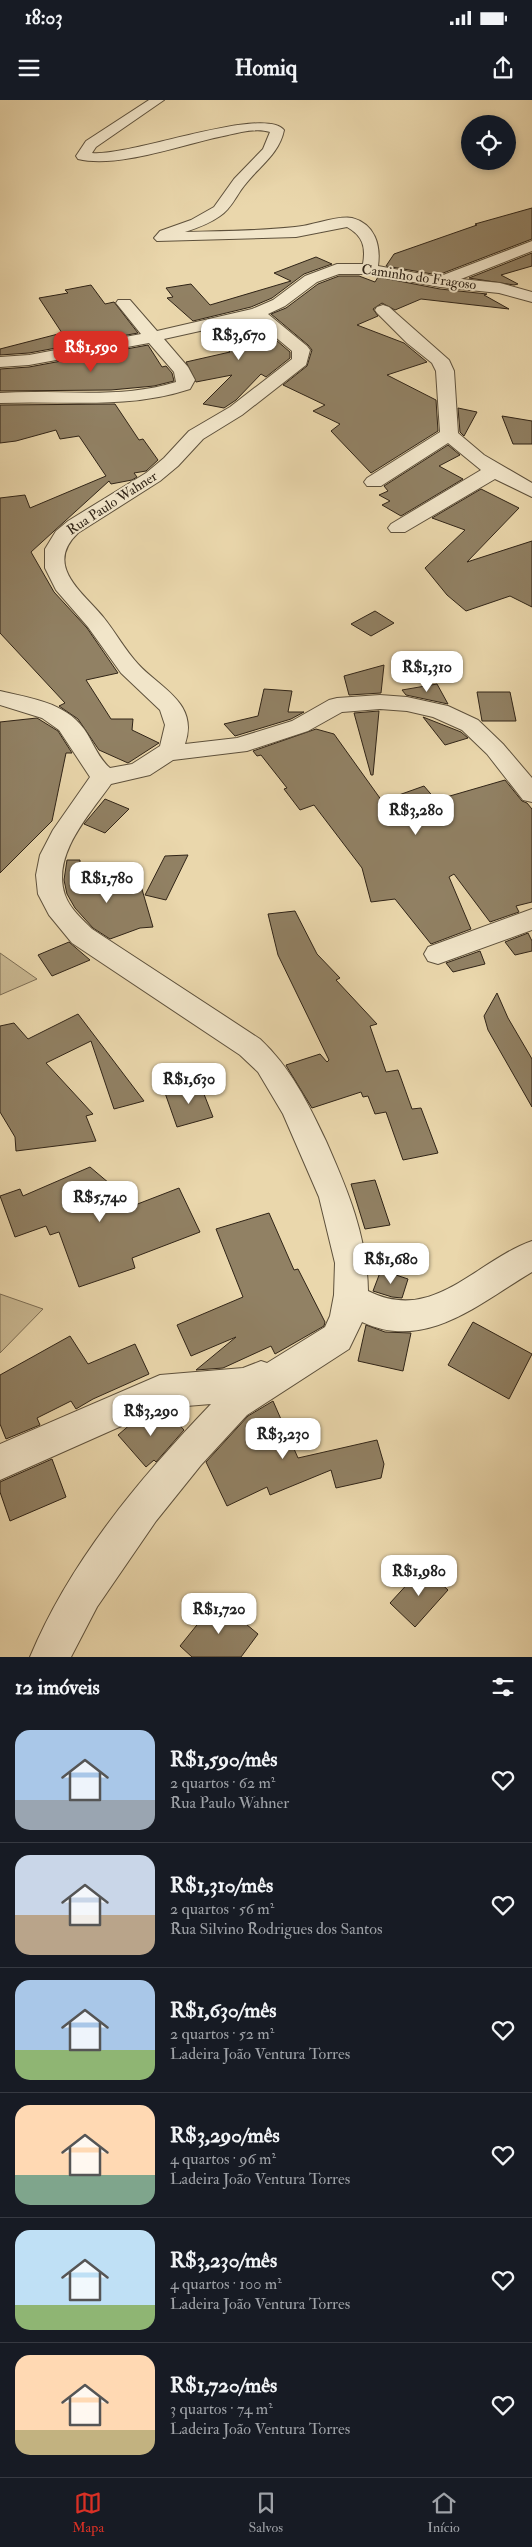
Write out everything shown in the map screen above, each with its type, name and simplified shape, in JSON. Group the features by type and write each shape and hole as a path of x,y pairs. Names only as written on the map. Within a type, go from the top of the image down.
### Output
{"street":[{"path":"158,100 92,144 83,156 92,158 122,154 198,136 260,127 271,126 277,130 276,138 264,156 238,183 221,208 203,220 165,234 162,238 296,232 349,222 360,228 368,237 373,249 370,269"},
{"path":"440,282 532,246"},
{"name":"Caminho do Fragoso","path":"0,362 30,360 153,338 257,313 279,303 322,274 337,269 370,269 440,282 500,288 532,297"},
{"path":"0,398 45,395 131,397 184,386 186,380 182,371 124,303"},
{"path":"383,310 413,339 440,360 445,371 449,434 462,448 494,471 532,491"},
{"name":"Rua Paulo Wahner","path":"168,753 177,729 176,716 170,704 135,674 96,622 68,589 56,568 54,561 55,548 63,534 153,477 171,462 196,435 236,411 300,361 301,350 257,313"},
{"path":"374,482 449,434"},
{"path":"398,528 494,471"},
{"path":"0,698 51,713 73,730 95,770 104,776 120,777 138,772 154,764 168,753 239,746 300,726 336,706 380,702 407,704 440,711 470,725 532,794"},
{"path":"50,1657 83,1594 143,1508 188,1453 235,1403 304,1361 337,1338 347,1318 350,1299 351,1263 335,1197 297,1112 268,1064 250,1047 82,936 64,921 52,900 48,877 52,857 62,837 104,776"},
{"path":"438,954 532,920"},
{"path":"350,1299 365,1309 394,1318 433,1314 471,1295 513,1265 532,1255"},
{"path":"0,1462 160,1392 244,1384 304,1361"}],"shaded area":[{"path":"0,953 37,979 0,995"},
{"path":"0,1294 43,1309 0,1353"}],"building":[{"path":"532,208 532,239 438,275 386,266 394,254 477,225 475,224"},
{"path":"532,253 532,266 501,275 518,284 469,278"},
{"path":"316,257 332,264 304,274 272,298 251,307 193,321 167,298 173,297 166,288 191,284 210,305 291,281 274,273"},
{"path":"339,276 359,276 375,282 378,277 440,289 487,294 484,295 509,309 421,299 395,310 382,303 373,309 378,316 357,325 404,343 427,362 387,375 436,400 438,431 371,473 331,431 340,424 313,411 325,405 283,385 307,366 312,350 271,314 286,308 318,284"},
{"path":"91,285 105,304 114,302 138,333 29,353 0,355 0,349 62,333 39,298 68,293 65,290"},
{"path":"254,321 290,352 290,358 266,377 261,374 236,400 224,408 203,404 232,375 196,382 186,362 230,352 206,332"},
{"path":"148,345 162,367 166,366 172,373 174,381 154,386 111,390 0,391 0,369 29,367"},
{"path":"115,404 139,440 143,439 158,460 146,471 134,473 137,477 132,480 111,484 109,481 31,552 54,592 87,628 118,673 86,680 111,719 133,719 132,730 159,743 128,763 99,750 78,719 59,706 65,703 0,633 0,498 25,495 30,508 106,476 79,436 60,439 56,430 16,441 0,443 0,405"},
{"path":"458,408 477,412 464,436 460,432"},
{"path":"502,416 532,421 532,444 513,444"},
{"path":"448,445 460,455 439,466 463,479 401,516 382,505 390,501 379,495 388,491 384,486"},
{"path":"481,489 519,508 467,562 532,541 532,607 510,596 466,611 447,595 425,568 465,530 432,518"},
{"path":"375,611 394,623 371,636 351,624"},
{"path":"384,665 381,693 349,695 344,676"},
{"path":"437,684 448,704 406,695 402,690"},
{"path":"264,689 292,691 288,712 304,712 291,719 235,736 224,724 258,716"},
{"path":"477,692 510,692 516,721 482,721"},
{"path":"379,711 373,775 371,775 354,713"},
{"path":"423,717 461,732 468,738 445,745"},
{"path":"37,718 58,731 72,753 66,753 52,821 0,873 0,722"},
{"path":"316,729 334,734 382,801 424,786 436,800 505,780 522,801 527,803 532,809 532,902 516,906 519,912 490,922 454,874 449,877 471,929 431,944 395,899 371,902 362,868 314,805 300,810 284,789 287,788 261,755 257,756 253,751"},
{"path":"105,799 129,809 105,833 84,824"},
{"path":"188,855 166,900 145,895 165,856"},
{"path":"67,860 80,860 80,881 100,880 102,888 141,886 153,927 140,928 110,939 93,928 75,908 67,894 64,880"},
{"path":"295,911 317,954 340,978 336,980 377,1024 370,1026 386,1072 398,1070 412,1109 421,1108 438,1153 403,1160 386,1112 375,1114 368,1096 363,1097 361,1092 312,1108 287,1067 286,1065 320,1054 327,1062 329,1060 278,955 268,914"},
{"path":"528,933 532,941 532,951 515,955 505,942"},
{"path":"69,942 90,960 52,976 38,955"},
{"path":"480,951 485,964 453,972 446,963"},
{"path":"497,993 508,1018 532,1059 532,1107 488,1030 484,1016"},
{"path":"78,1014 144,1101 114,1109 91,1041 46,1063 93,1114 86,1116 96,1141 16,1151 15,1137 0,1112 0,1026 14,1023 28,1039"},
{"path":"200,1084 213,1117 177,1127 165,1093"},
{"path":"90,1167 135,1205 179,1188 200,1232 132,1258 135,1268 79,1287 59,1232 50,1235 46,1226 15,1237 0,1196 20,1189 23,1196"},
{"path":"375,1180 390,1225 365,1229 351,1184"},
{"path":"269,1213 294,1270 298,1269 325,1322 324,1326 275,1354 271,1346 223,1368 196,1370 236,1337 191,1356 177,1325 243,1297 216,1229"},
{"path":"381,1270 408,1279 402,1298 373,1291"},
{"path":"473,1322 532,1354 509,1399 448,1365"},
{"path":"366,1325 385,1332 411,1333 403,1371 358,1361"},
{"path":"70,1336 88,1364 135,1344 149,1374 93,1399 76,1409 71,1401 37,1418 40,1425 6,1439 0,1424 0,1375"},
{"path":"273,1401 298,1458 377,1440 384,1464 381,1478 336,1488 331,1470 270,1495 267,1487 227,1506 206,1462 248,1416"},
{"path":"160,1411 170,1421 173,1418 184,1430 156,1462 154,1460 146,1467 118,1435 132,1423"},
{"path":"52,1459 66,1497 10,1521 0,1492 0,1482"},
{"path":"423,1567 448,1590 415,1627 390,1603"},
{"path":"217,1600 258,1634 241,1657 192,1657 180,1646"}]}
